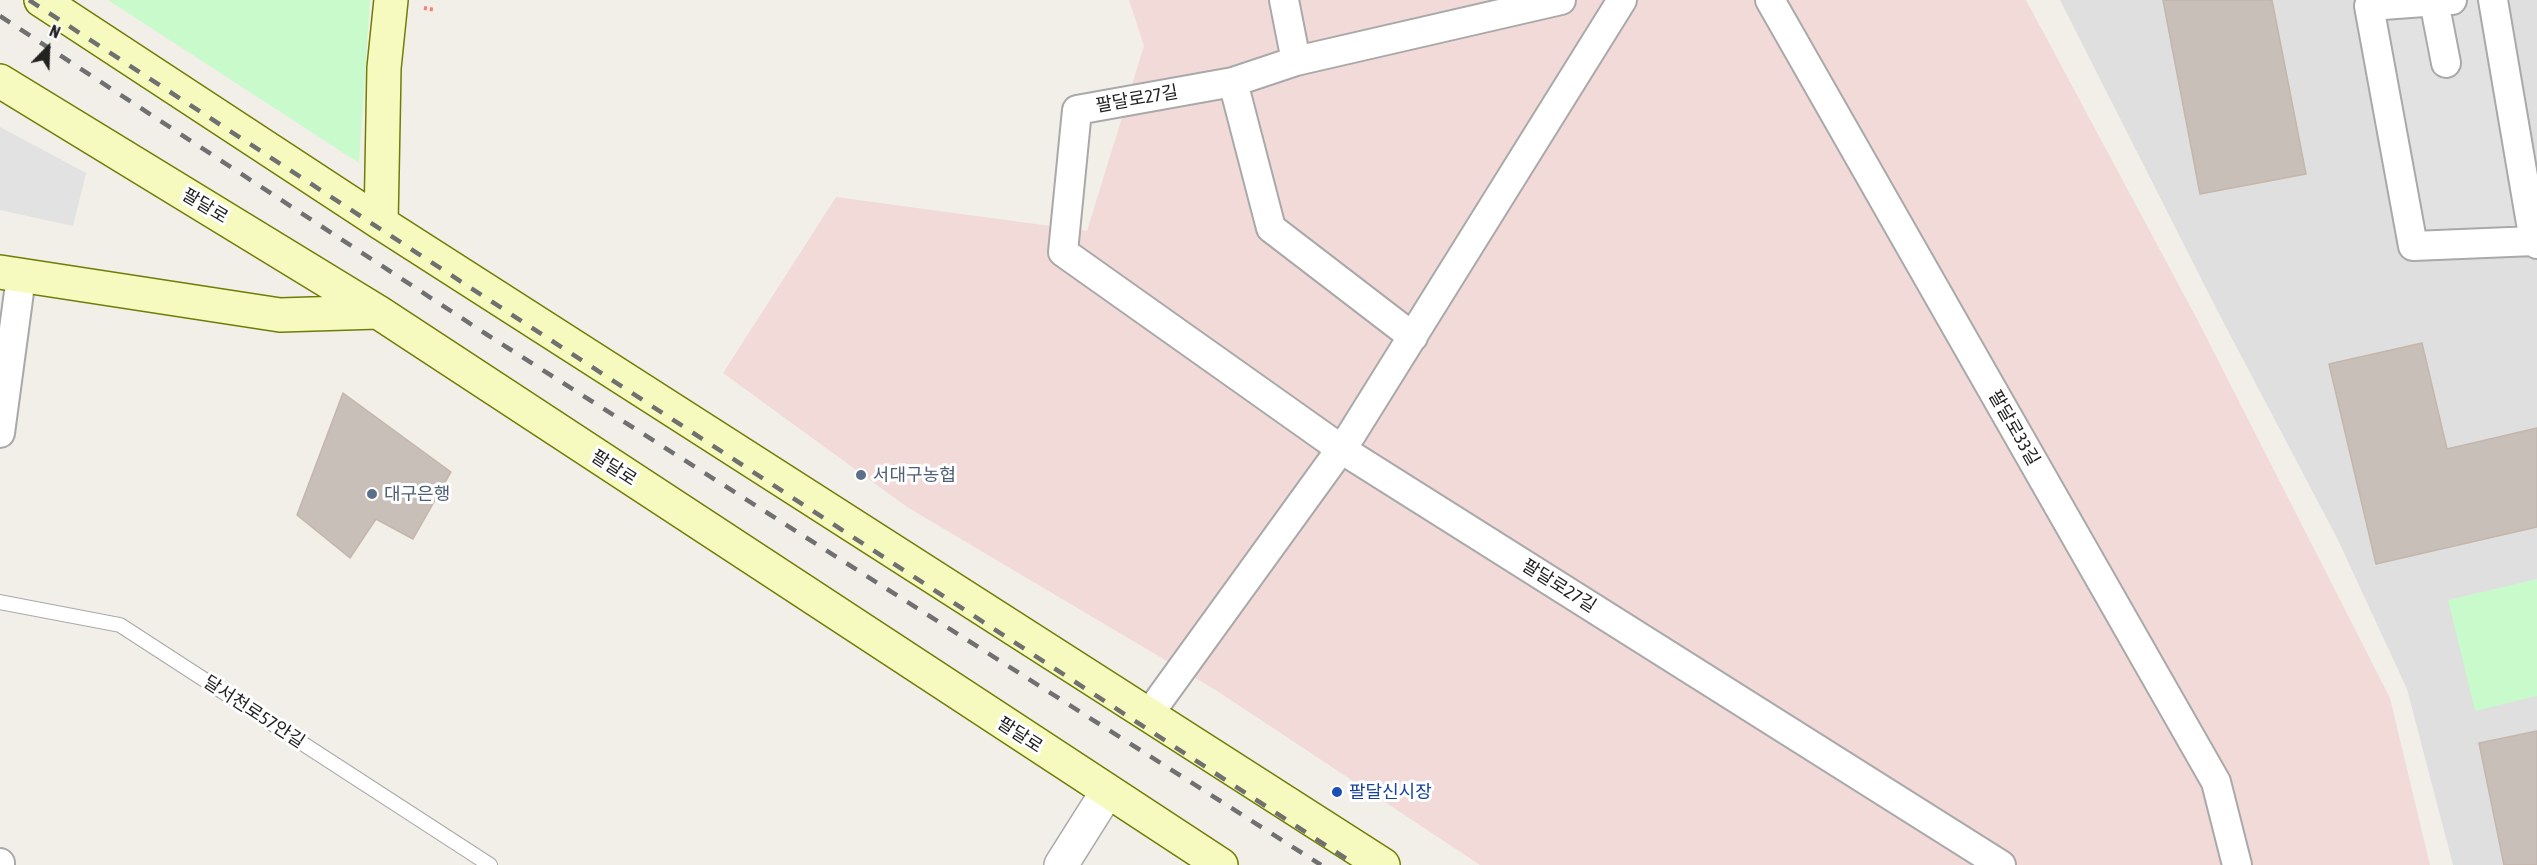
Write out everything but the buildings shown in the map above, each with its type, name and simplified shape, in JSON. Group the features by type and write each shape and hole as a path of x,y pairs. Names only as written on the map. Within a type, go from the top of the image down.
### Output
{"main road":[{"path":"41,0 381,223 1383,865"},
{"path":"381,223 384,68 392,0"},
{"name":"팔달로","path":"0,81 378,312 1221,865"},
{"path":"11,274 280,315 378,312"}],"street":[{"path":"1284,0 1296,61"},
{"name":"팔달로27길","path":"1561,0 1296,61 1233,82 1077,110 1063,252 1341,449 2001,865"},
{"path":"1149,714 1341,449 1622,0"},
{"name":"팔달로33길","path":"1770,0 2216,782 2237,865"},
{"path":"2446,63 2443,1 2369,6 2413,246 2536,243 2493,0"},
{"path":"1233,82 1270,228 1413,337"},
{"path":"0,433 11,274"},
{"path":"1061,865 1107,792"}],"lane":[{"name":"달서천로57안길","path":"0,602 120,625 490,865"}],"shaded area":[{"path":"1129,0 2026,0 2197,319 2390,698 2430,865 1480,865 1214,689 907,507 723,373 836,197 1087,231 1144,46"},
{"path":"2060,0 2537,0 2537,865 2453,865 2407,689 2337,538 2217,310"},
{"path":"2451,0 2493,0 2534,241 2413,246 2369,6"},
{"path":"0,127 86,173 73,226 0,210"}],"green space":[{"path":"108,0 370,0 359,163"},
{"path":"2537,579 2537,696 2475,711 2448,600"}],"railway":[{"path":"29,0 1356,865"},
{"path":"0,16 486,334 1321,865"}],"place":[{"name":"서대구농협","path":"861,475"},
{"name":"대구은행","path":"372,494"},
{"name":"팔달신시장","path":"1337,792"}]}
